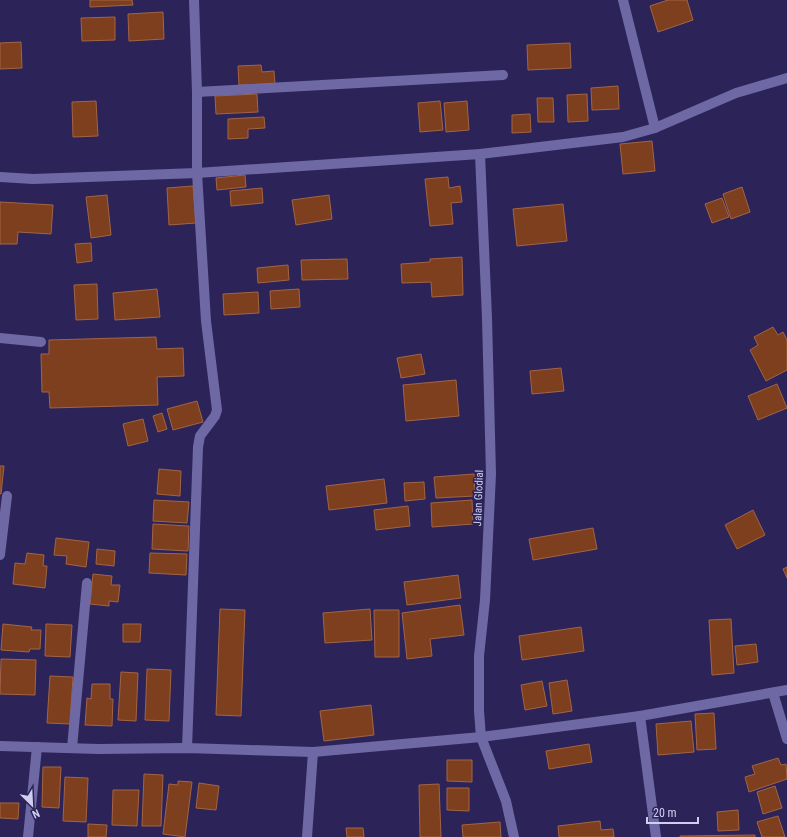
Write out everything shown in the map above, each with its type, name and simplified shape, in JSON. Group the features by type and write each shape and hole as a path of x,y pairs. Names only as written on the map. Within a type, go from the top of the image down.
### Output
{"street":[{"path":"188,748 198,447 200,436 215,416 217,410 206,321 197,173 197,92 194,0"},
{"path":"623,0 655,128"},
{"path":"197,92 504,75"},
{"path":"0,177 33,179 197,173 480,154 623,137 655,128 736,93 787,78"},
{"name":"Jalan Glodial","path":"480,154 491,474 485,600 479,656 479,711 481,737 506,801 514,837"},
{"path":"0,338 41,342"},
{"path":"0,555 7,496"},
{"path":"72,748 87,583"},
{"path":"0,746 72,748 188,748 313,752 481,737 640,716 787,690"},
{"path":"773,693 787,739"},
{"path":"640,716 656,837"},
{"path":"28,837 37,747"},
{"path":"307,837 313,752"}],"building":[{"path":"90,0 132,0 133,5 90,7"},
{"path":"668,0 687,0 693,20 658,32 650,6"},
{"path":"163,12 164,39 129,41 128,14"},
{"path":"115,17 115,40 82,41 81,18"},
{"path":"21,42 22,68 0,69 0,43"},
{"path":"570,43 571,68 528,70 527,45"},
{"path":"261,65 262,72 274,71 275,84 239,85 238,66"},
{"path":"618,86 619,109 592,110 591,88"},
{"path":"257,94 258,112 216,114 215,96"},
{"path":"587,94 588,121 568,122 567,95"},
{"path":"537,98 553,98 554,122 538,122"},
{"path":"96,101 98,136 73,137 72,102"},
{"path":"440,101 443,130 420,132 418,103"},
{"path":"467,101 469,130 446,132 444,103"},
{"path":"530,114 531,132 512,133 512,115"},
{"path":"264,117 265,128 248,129 248,138 228,139 228,119"},
{"path":"652,141 655,171 623,174 620,144"},
{"path":"245,175 246,187 217,190 216,178"},
{"path":"448,177 449,188 460,186 462,202 451,203 453,224 430,226 425,179"},
{"path":"193,186 196,223 169,225 167,188"},
{"path":"742,187 750,212 731,219 723,194"},
{"path":"262,188 263,203 231,206 230,191"},
{"path":"107,195 111,235 91,238 86,197"},
{"path":"329,195 332,219 296,225 292,200"},
{"path":"722,198 729,217 712,223 705,204"},
{"path":"0,202 53,205 51,234 18,232 17,244 0,244"},
{"path":"563,204 567,241 517,246 513,209"},
{"path":"91,243 92,261 77,263 75,244"},
{"path":"462,257 463,295 432,297 431,282 402,283 401,264 430,262 430,259"},
{"path":"347,259 348,279 302,280 301,260"},
{"path":"288,265 289,280 258,283 257,268"},
{"path":"97,284 98,319 76,320 74,285"},
{"path":"157,289 160,317 115,320 113,293"},
{"path":"299,289 300,307 271,309 270,291"},
{"path":"258,292 259,313 224,315 223,294"},
{"path":"773,327 778,335 783,332 787,340 787,370 766,381 750,350 758,345 754,337"},
{"path":"156,337 157,349 183,348 184,376 157,377 158,405 50,408 49,392 42,392 41,354 49,354 49,340"},
{"path":"421,354 425,374 401,378 397,358"},
{"path":"561,368 564,391 532,394 530,371"},
{"path":"456,380 459,416 406,421 403,385"},
{"path":"777,384 787,408 758,420 748,396"},
{"path":"197,401 203,422 173,430 167,409"},
{"path":"162,413 167,429 158,432 153,416"},
{"path":"143,419 148,441 128,446 123,424"},
{"path":"0,466 4,466 1,494 0,494"},
{"path":"159,469 181,471 180,496 157,494"},
{"path":"474,474 475,496 436,498 434,477"},
{"path":"384,479 387,503 329,510 326,486"},
{"path":"424,482 425,499 405,501 404,483"},
{"path":"154,500 189,502 187,523 153,521"},
{"path":"472,500 473,524 432,527 431,503"},
{"path":"408,506 410,526 376,530 374,510"},
{"path":"753,510 765,535 737,549 725,525"},
{"path":"153,524 189,526 188,551 152,549"},
{"path":"593,528 597,549 533,560 529,539"},
{"path":"56,538 89,542 86,567 66,564 67,556 54,555"},
{"path":"97,549 115,551 114,566 96,564"},
{"path":"27,553 44,555 43,566 47,566 45,588 13,584 15,563 25,564"},
{"path":"150,553 187,554 186,575 149,573"},
{"path":"787,567 787,578 783,569"},
{"path":"93,574 112,576 111,585 120,585 118,602 109,601 109,606 90,604"},
{"path":"458,575 461,598 407,605 404,582"},
{"path":"460,605 464,635 430,639 432,656 407,659 402,613"},
{"path":"220,609 245,610 241,716 216,715"},
{"path":"370,609 372,640 325,643 323,613"},
{"path":"374,610 399,610 399,657 375,657"},
{"path":"731,619 734,673 712,675 709,620"},
{"path":"3,624 32,627 31,630 41,630 40,649 30,649 29,652 1,650"},
{"path":"46,624 72,625 70,657 45,656"},
{"path":"123,624 141,624 140,642 123,642"},
{"path":"581,627 584,651 522,660 519,636"},
{"path":"756,644 758,662 737,665 735,646"},
{"path":"1,659 36,660 35,695 0,694"},
{"path":"147,669 171,670 169,721 145,720"},
{"path":"121,672 138,673 136,721 118,720"},
{"path":"50,676 73,677 70,724 47,723"},
{"path":"567,680 572,711 553,714 549,683"},
{"path":"542,681 547,706 525,710 521,685"},
{"path":"92,684 110,684 110,699 113,699 112,726 85,725 87,698 91,699"},
{"path":"371,705 374,735 324,741 320,711"},
{"path":"714,713 716,749 697,750 695,714"},
{"path":"691,721 694,752 658,755 656,724"},
{"path":"589,744 592,762 549,769 546,751"},
{"path":"778,758 781,765 786,764 787,779 749,792 745,777 755,774 752,766"},
{"path":"447,760 472,760 472,782 447,781"},
{"path":"43,767 61,767 59,808 42,807"},
{"path":"144,774 163,775 161,826 142,826"},
{"path":"65,777 88,778 86,822 63,821"},
{"path":"178,781 192,782 185,837 163,834 169,784 178,785"},
{"path":"199,783 219,786 216,810 196,808"},
{"path":"439,784 441,837 420,837 419,785"},
{"path":"775,786 782,808 763,814 757,792"},
{"path":"447,788 469,788 469,811 447,810"},
{"path":"113,790 139,790 137,826 112,825"},
{"path":"0,803 19,803 18,819 0,818"},
{"path":"738,810 739,830 718,831 717,812"},
{"path":"778,816 785,837 762,837 757,822"},
{"path":"600,821 601,830 613,829 614,837 559,837 558,826"},
{"path":"500,822 501,837 463,837 462,825"},
{"path":"88,824 107,825 106,837 88,837"},
{"path":"346,828 363,828 364,837 347,837"},
{"path":"755,835 755,837 680,837 680,836"}]}
